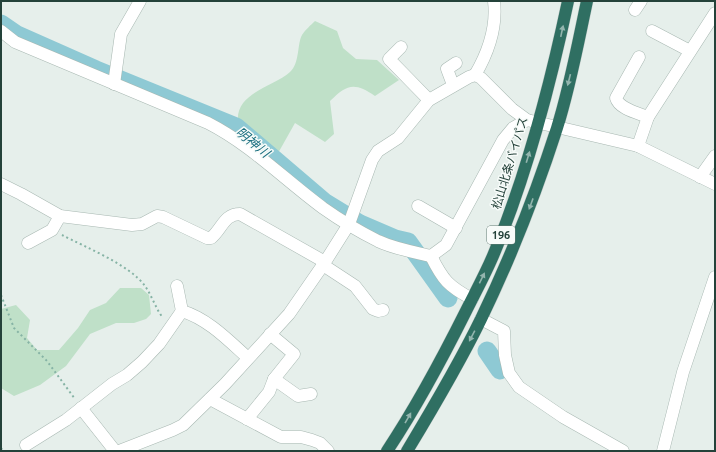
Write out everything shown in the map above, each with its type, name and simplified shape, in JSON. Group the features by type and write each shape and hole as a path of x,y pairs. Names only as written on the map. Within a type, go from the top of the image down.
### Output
{"highway":[{"name":"松山北条バイパス","path":"387,451 403,427 440,363 495,252 515,200 533,121 559,44 568,1"},
{"name":"196","path":"407,451 454,371 481,319 530,206 557,126 578,46 587,1"}],"street":[{"path":"114,84 121,34 140,1"},
{"path":"118,451 183,425 210,399 289,314 349,224 372,160 378,151 398,138 429,100 454,85 475,75 485,58 490,42 493,25 494,1"},
{"path":"638,146 648,117 715,13"},
{"path":"1,31 15,42 208,123 227,133 279,172 324,209 379,241 408,251 426,254 446,245 503,140 513,128 533,121"},
{"path":"652,31 690,51"},
{"path":"401,48 389,59 429,100"},
{"path":"640,57 616,98 618,103 622,106 648,117"},
{"path":"454,85 447,69 456,63"},
{"path":"475,75 481,78 512,109 533,121 638,146 715,184"},
{"path":"700,177 715,156"},
{"path":"1,184 60,216 132,225 142,224 157,216 163,217 207,238 211,238 233,214 240,214 324,263 355,286 373,309 378,311 383,310"},
{"path":"418,206 456,228"},
{"path":"28,243 52,230 60,216"},
{"path":"426,254 447,283 454,289 472,299"},
{"path":"663,451 683,372 715,277"},
{"path":"26,445 66,420 127,375 142,362 159,344 182,311 177,286"},
{"path":"182,311 205,322 248,358"},
{"path":"481,319 504,331 505,355 509,372 519,387 563,417 623,451"},
{"path":"247,419 269,392 274,379 294,354 270,334"},
{"path":"274,379 298,396 311,394"},
{"path":"210,399 281,437 301,437 312,440 320,443 328,451"},
{"path":"81,408 115,451"}],"path":[{"path":"52,230 126,269 145,286 160,314 171,326"},
{"path":"1,295 14,328 47,362 81,408"}],"green space":[{"path":"315,21 337,31 343,48 356,59 377,60 399,80 375,96 368,91 356,87 346,88 341,91 330,101 334,134 325,142 295,123 277,155 238,122 239,112 242,104 249,97 290,72 297,59 300,39 306,29"},
{"path":"120,288 141,288 149,295 151,314 146,319 134,323 116,323 90,334 66,366 40,385 14,396 1,388 1,309 16,305 30,320 27,338 37,350 59,350 78,328 90,310 106,303"}],"waterway":[{"name":"明神川","path":"1,24 17,35 96,70 236,127 324,202 360,224 395,239 408,242 448,298"},
{"name":"明神川","path":"487,351 500,370"}]}
